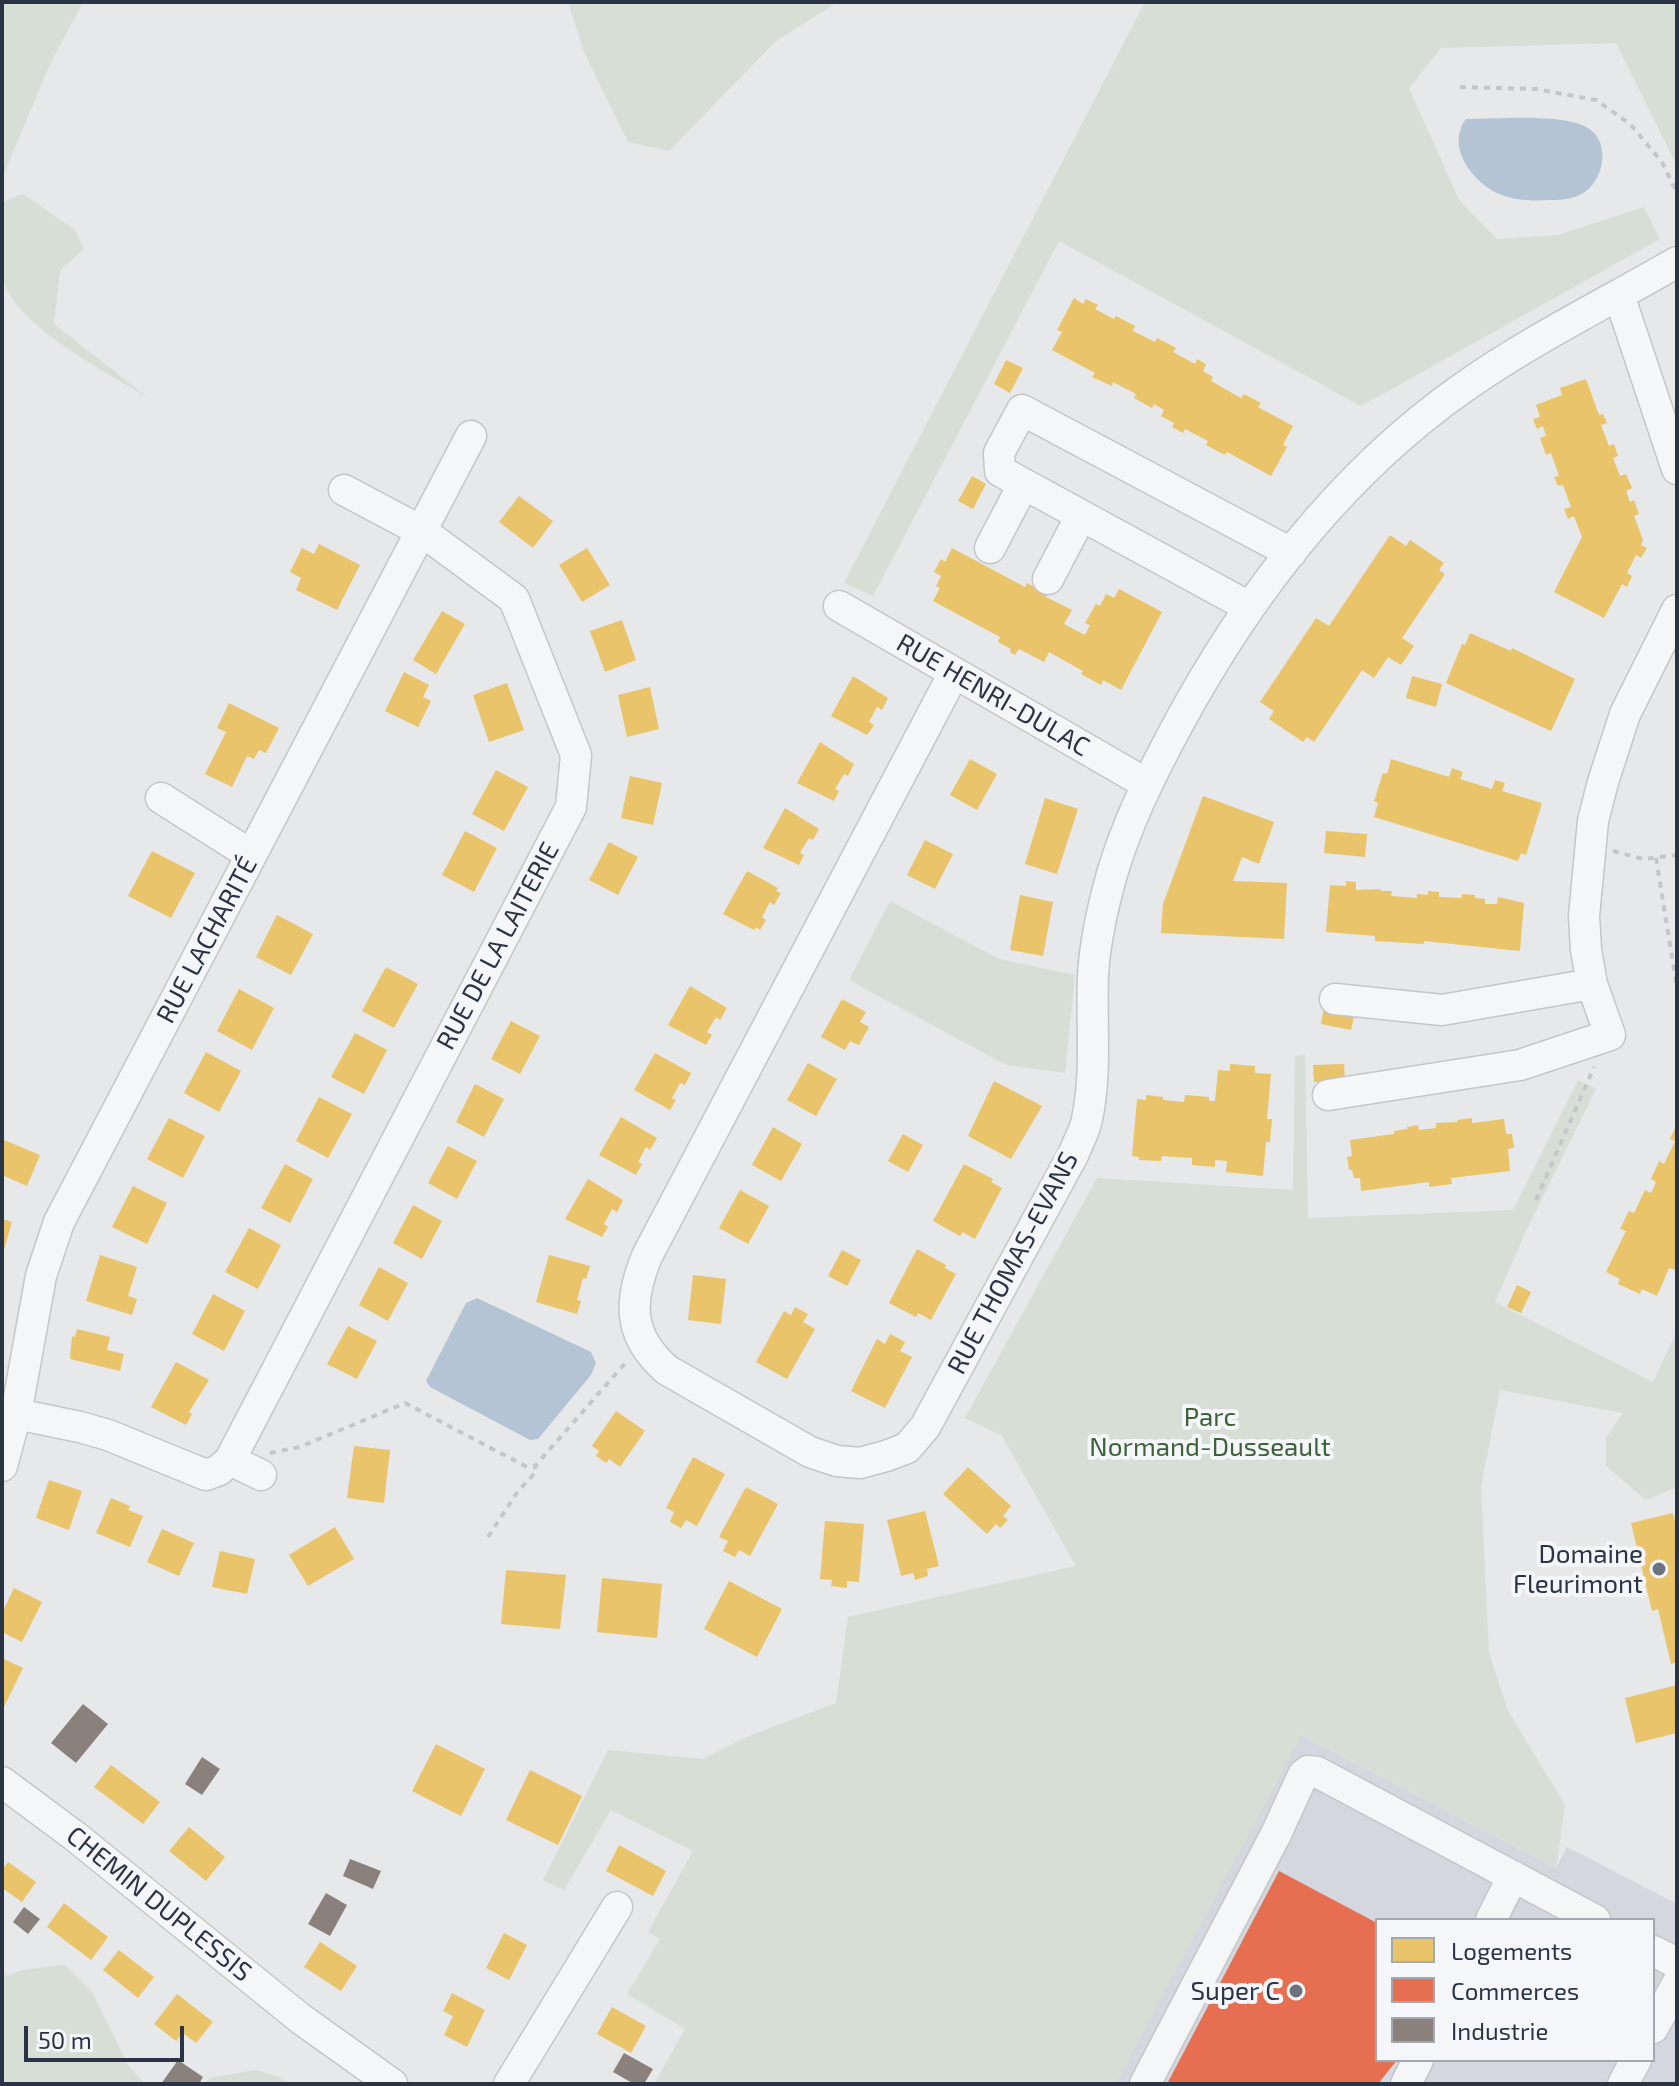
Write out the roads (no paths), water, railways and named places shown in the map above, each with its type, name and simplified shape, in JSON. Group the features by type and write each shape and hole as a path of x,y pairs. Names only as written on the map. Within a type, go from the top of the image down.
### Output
{"street":[{"name":"RUE THOMAS-EVANS","path":"954,673 636,1282 634,1312 642,1343 650,1355 667,1370 810,1452 837,1461 860,1463 907,1448 925,1427 1074,1153 1087,1122 1091,1095 1093,971 1112,874 1147,784 1204,676 1249,607 1352,483 1403,434 1463,387 1519,351 1677,262"},
{"path":"1619,295 1677,469"},
{"path":"1249,607 1000,471 999,453 1022,410 1291,553"},
{"name":"RUE LACHARITÉ","path":"2,1466 9,1413 41,1276 59,1222 471,436"},
{"path":"990,548 1023,485"},
{"name":"RUE DE LA LAITERIE","path":"230,1460 571,807 576,755 514,599 423,532 344,490"},
{"path":"1048,579 1081,516"},
{"name":"RUE HENRI-DULAC","path":"839,606 1147,784"},
{"path":"1328,1095 1520,1065 1610,1035 1592,984 1586,950 1584,916 1593,821 1625,714 1677,610"},
{"path":"161,798 251,855"},
{"path":"1335,999 1442,1010 1592,984"},
{"path":"9,1413 108,1435 206,1475 219,1470 230,1460 261,1475"},
{"path":"1145,2084 1276,1834 1303,1775 1308,1771 1317,1772 1591,1918"},
{"name":"CHEMIN DUPLESSIS","path":"2,1782 76,1837 301,2019 392,2084"},
{"path":"1492,1918 1513,1876"},
{"path":"509,2084 617,1907"},
{"path":"1655,1952 1677,1963"},
{"path":"1655,2024 1677,1984"},
{"path":"1406,2084 1417,2062"},
{"path":"1623,2084 1635,2062"}],"water":[{"path":"1466,119 1547,119 1577,123 1588,128 1600,141 1601,168 1592,185 1578,196 1537,200 1510,198 1478,180 1464,161 1459,140"},
{"path":"477,1298 591,1352 596,1363 591,1375 538,1439 530,1440 430,1387 426,1381 466,1303"}],"place":[{"name":"Domaine Fleurimont","path":"1659,1569"},
{"name":"Super C","path":"1296,1991"}],"park label":[{"name":"Parc Normand-Dusseault","path":"1210,1432"}]}
